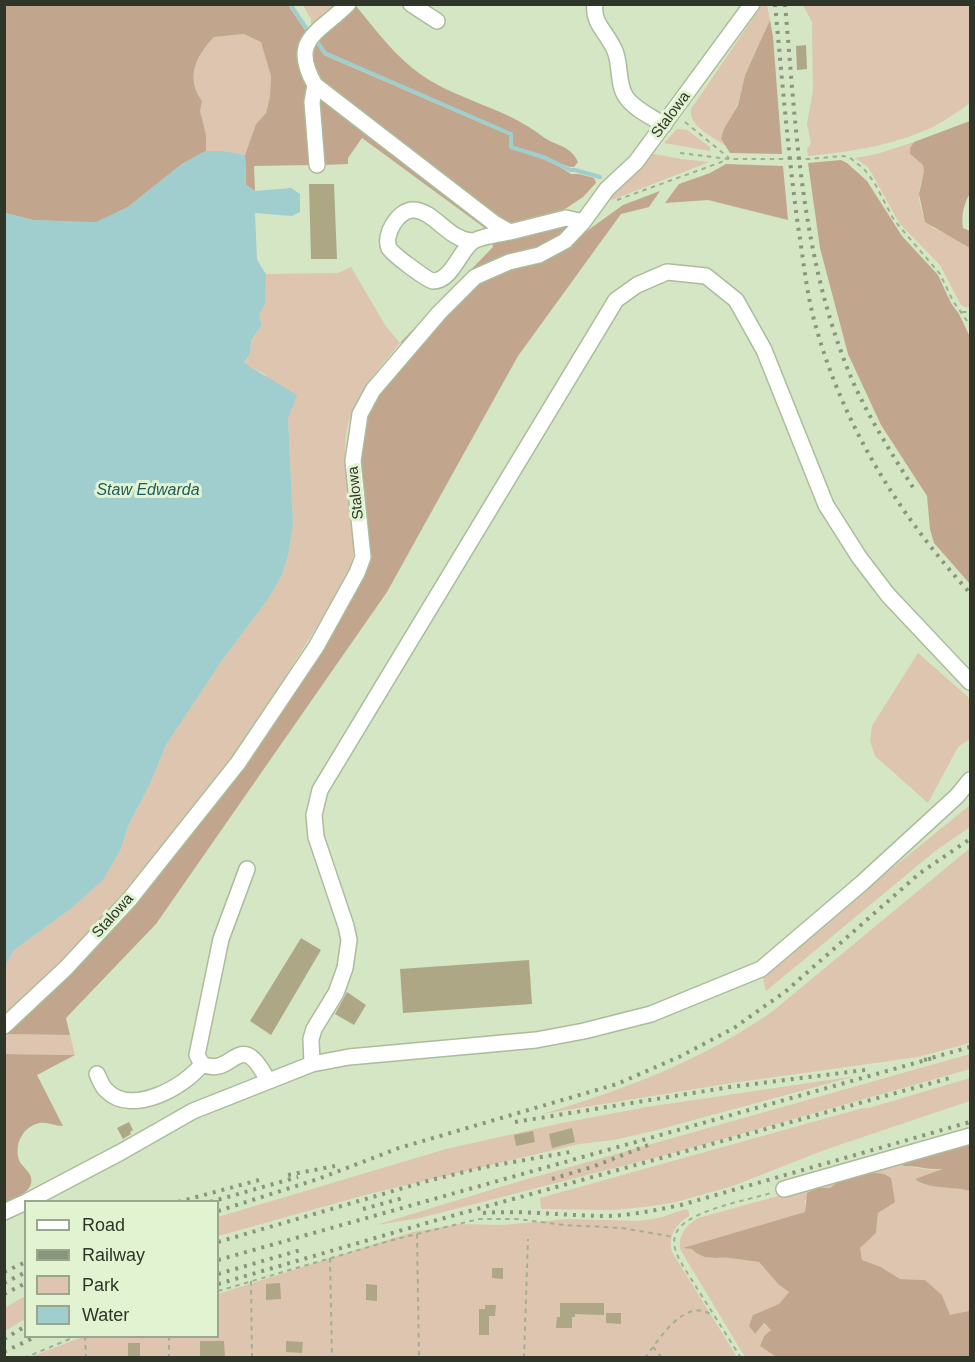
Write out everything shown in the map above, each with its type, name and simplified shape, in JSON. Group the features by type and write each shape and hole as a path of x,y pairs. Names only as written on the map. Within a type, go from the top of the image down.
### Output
{"street":[{"path":"348,4 312,37 305,49 308,72 315,85 494,223 510,232"},
{"path":"411,4 436,21"},
{"path":"595,4 595,20 616,53 624,94 629,100 668,119"},
{"name":"Stalowa","path":"4,1026 66,968 129,900 237,763 316,647 357,573 363,557 353,461 360,414 374,390 439,313 475,277 509,262 539,255 565,241 583,222 607,189 636,162 752,4"},
{"path":"315,85 312,102 317,165"},
{"path":"472,242 445,277 435,281 427,279 391,251 388,242 392,228 408,210 424,213 459,239 472,242 566,218 583,222"},
{"path":"312,1064 311,1039 314,1029 341,983 349,940 316,837 314,814 320,790 615,300 637,285 667,272 706,276 736,300 764,350 826,505 859,557 888,595 970,682"},
{"path":"30,1200 193,1111 312,1064 350,1058 536,1040 584,1031 651,1014 761,969 862,883 957,796 970,780"},
{"path":"247,869 221,939 197,1055 202,1064 208,1067 216,1066 239,1055 248,1055 256,1059 268,1081"},
{"path":"97,1074 108,1092 120,1098 139,1100 154,1097 182,1083 202,1064"},
{"path":"784,1190 970,1136"},
{"path":"4,1212 24,1203"}],"path":[{"path":"668,119 692,126 729,159"},
{"path":"680,153 729,159 849,157 864,169 874,182 894,220 940,274 953,301 970,325"},
{"path":"593,208 729,159"},
{"path":"962,312 970,312"},
{"path":"741,1358 683,1266 675,1251 674,1237 679,1228 693,1217 784,1190"},
{"path":"219,1291 470,1220 501,1218 622,1228 674,1237"},
{"path":"417,1234 419,1358"},
{"path":"524,1358 528,1239"},
{"path":"330,1258 332,1358"},
{"path":"251,1281 252,1358"},
{"path":"645,1358 674,1322 689,1312 707,1311 716,1318"},
{"path":"24,1358 72,1338"},
{"path":"85,1338 86,1358"},
{"path":"169,1338 169,1358"},
{"path":"653,1347 662,1358"}],"green space":[{"path":"303,5 338,5 311,28 311,19"},
{"path":"762,5 767,5 770,20 745,75 738,103 721,139 724,145 693,121 691,109"},
{"path":"803,5 970,5 970,103 920,133 857,150 808,156 807,149 811,143 807,124 813,91 812,22"},
{"path":"244,34 262,42 271,76 266,113 256,124 245,155 224,151 206,151 206,135 199,111 202,101 194,84 195,67 202,52 214,37"},
{"path":"677,129 687,130 710,147 710,151 664,143"},
{"path":"914,142 910,148 910,154 923,165 924,171 919,199 923,215 933,228 956,238 970,248 970,307 961,305 940,265 900,224 868,167 855,158 877,154"},
{"path":"648,153 709,162 612,200 609,198 614,195"},
{"path":"351,267 385,325 400,343 360,395 347,431 345,448 353,515 354,548 341,588 233,760 149,866 114,906 5,1018 5,966 14,950 72,908 103,880 121,849 128,826 150,784 166,745 223,659 268,599 282,575 288,556 293,524 288,417 265,374 244,364 250,354 251,342 262,325 259,314 265,299 266,274 338,273"},
{"path":"918,653 968,697 970,703 970,739 958,747 928,803 875,756 870,741 872,726"},
{"path":"970,805 970,827 934,852 766,991 762,974"},
{"path":"970,848 970,1043 918,1057 732,1083 542,1114 603,1095 662,1072 746,1029 773,1011"},
{"path":"5,1034 70,1035 75,1055 5,1054"},
{"path":"970,1054 970,1069 677,1152 420,1218 376,1225 517,1182"},
{"path":"856,1076 653,1131 614,1140 579,1144 369,1194 219,1236 219,1217 446,1149 647,1107"},
{"path":"970,1078 970,1101 827,1149 733,1186 653,1206 614,1210 541,1209 540,1198"},
{"path":"921,1154 904,1166 931,1170 947,1169 915,1179 934,1186 970,1191 970,1311 950,1316 942,1295 925,1280 900,1279 881,1267 862,1260 859,1248 876,1233 878,1213 856,1174"},
{"path":"843,1178 830,1188 817,1188 805,1200 805,1212 686,1248 705,1257 759,1262 779,1285 789,1292 779,1304 753,1315 771,1330 764,1336 760,1346 776,1357 745,1357 680,1249 680,1239 684,1231 698,1218"},
{"path":"686,1209 689,1212 689,1216 674,1231 671,1240 672,1252 737,1357 28,1358 79,1338 219,1338 219,1294 413,1232 460,1224 502,1225 568,1219 639,1221 659,1218"},
{"path":"24,1297 24,1320 5,1331 5,1308"}],"shaded area":[{"path":"5,5 288,5 307,33 298,44 297,58 307,87 312,165 254,166 255,191 246,185 245,155 256,124 266,113 271,76 261,42 244,34 214,37 198,59 194,75 194,84 202,101 200,111 206,135 206,151 182,164 128,207 96,223 33,220 5,213"},
{"path":"356,6 395,52 413,69 437,85 528,126 567,149 578,162 574,167 570,167 512,146 511,133 326,52 318,40 321,34"},
{"path":"770,20 782,154 730,153 721,139 724,129 738,105 745,75"},
{"path":"316,43 324,55 509,135 510,148 550,162 571,174 594,178 596,183 583,197 565,209 507,224 321,87 309,57"},
{"path":"324,98 487,225 486,229 362,138 348,158 348,164 323,165 318,104 320,99"},
{"path":"970,121 970,193 962,219 963,228 970,231 970,248 925,222 919,194 924,171 923,165 910,154 910,148 914,142"},
{"path":"841,160 867,181 902,236 938,275 970,337 970,584 934,543 930,529 927,496 881,425 848,354 820,248 808,163"},
{"path":"726,164 783,166 788,220 708,200 665,203 679,184 710,173"},
{"path":"660,191 649,207 621,214 518,356 387,592 156,924 66,1018 70,1035 5,1034 4,1031 143,891 360,575 358,461 364,415 377,391 477,280 566,246 623,205"},
{"path":"567,224 570,228 549,245 510,258 405,342 400,343 493,247 492,242"},
{"path":"5,1054 75,1055 37,1075 63,1126 40,1123 29,1128 21,1137 18,1148 19,1160 32,1180 24,1193 5,1203"},
{"path":"970,1141 970,1191 927,1185 915,1179 943,1169 904,1166 901,1163"},
{"path":"875,1173 891,1178 895,1202 878,1213 876,1233 860,1248 862,1260 881,1267 900,1279 925,1280 942,1295 950,1315 970,1309 970,1357 776,1357 760,1346 764,1336 771,1330 764,1323 755,1334 749,1326 753,1315 779,1304 789,1292 779,1285 759,1262 705,1257 692,1249 683,1248 805,1212 807,1193 817,1188 830,1188 843,1178 856,1174"}],"water":[{"name":"Staw Edwarda","path":"206,151 224,151 245,155 246,185 255,191 291,188 300,194 300,212 292,216 255,213 257,260 266,274 265,304 259,314 262,325 251,341 250,354 244,363 297,395 288,418 293,524 288,556 282,575 268,599 223,659 166,745 150,784 128,826 121,849 103,880 72,908 14,950 5,966 5,213 33,220 96,222 128,207 182,164"}],"building":[{"path":"806,45 807,69 797,70 796,46"},
{"path":"309,184 334,184 337,259 311,259"},
{"path":"301,938 321,950 271,1035 250,1021"},
{"path":"529,960 532,1004 403,1013 400,969"},
{"path":"347,992 366,1005 354,1025 335,1014"},
{"path":"129,1122 133,1130 123,1139 117,1128"},
{"path":"572,1128 575,1142 552,1148 549,1134"},
{"path":"533,1131 535,1142 516,1146 514,1135"},
{"path":"492,1268 503,1268 503,1279 492,1278"},
{"path":"280,1283 281,1299 266,1300 266,1284"},
{"path":"366,1284 377,1285 377,1301 366,1300"},
{"path":"560,1303 604,1303 604,1315 575,1314 575,1317 572,1317 572,1328 556,1328 557,1317 560,1317"},
{"path":"485,1305 496,1305 495,1316 489,1316 489,1335 479,1335 479,1309 485,1309"},
{"path":"606,1313 621,1313 621,1324 606,1323"},
{"path":"200,1341 224,1341 225,1358 200,1358"},
{"path":"286,1341 303,1342 302,1353 286,1352"},
{"path":"128,1343 140,1343 140,1358 128,1358"}],"waterway":[{"path":"290,4 309,32"},
{"path":"317,42 325,53 511,134 511,147 546,158 570,170 600,177"}],"railway":[{"path":"775,4 798,226 811,308 826,358 857,431 896,499 919,532 970,593"},
{"path":"785,4 797,143 810,235 820,281 832,326 855,386 878,431 914,489"},
{"path":"219,1211 318,1179 399,1148 617,1084 681,1056 734,1028 786,991 920,873 970,839"},
{"path":"924,1060 970,1047"},
{"path":"219,1260 933,1058"},
{"path":"515,1122 730,1087 865,1070"},
{"path":"219,1284 430,1222 950,1078"},
{"path":"483,1213 608,1216 681,1205 970,1122"},
{"path":"552,1179 595,1166 648,1145"},
{"path":"219,1242 431,1180 485,1167 570,1152"},
{"path":"288,1175 335,1166"},
{"path":"217,1200 298,1177"},
{"path":"185,1200 259,1180"},
{"path":"363,1209 403,1198"},
{"path":"219,1274 304,1249"},
{"path":"4,1272 24,1263"},
{"path":"4,1283 24,1273"},
{"path":"4,1294 24,1284"},
{"path":"4,1339 24,1327"},
{"path":"4,1352 33,1338"}]}
